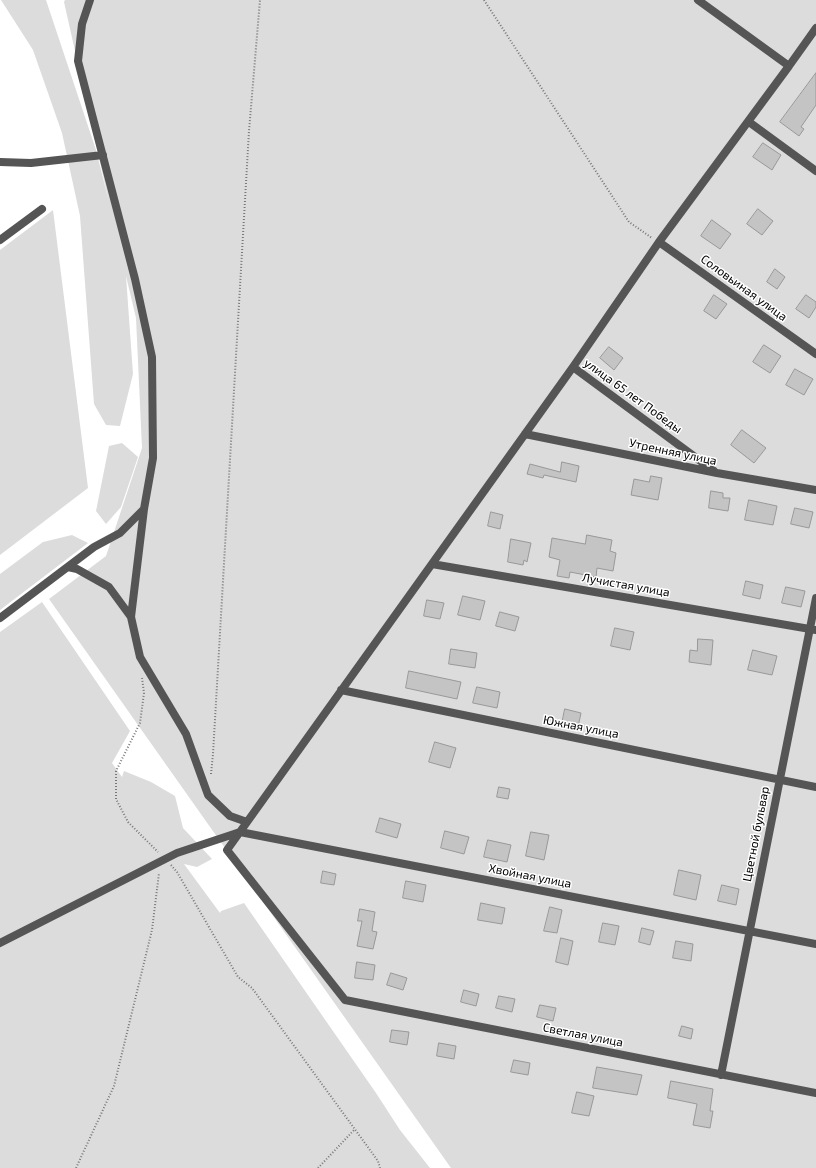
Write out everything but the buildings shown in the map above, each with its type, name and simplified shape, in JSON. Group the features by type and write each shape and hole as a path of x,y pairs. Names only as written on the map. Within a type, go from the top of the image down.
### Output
{"street":[{"path":"90,0 82,24 78,61 135,279 152,357 153,458 144,509 131,617 140,657 186,734 208,795 230,816 247,822"},
{"path":"698,0 789,66"},
{"path":"0,943 177,854 240,832 526,434 659,242 749,122 816,28"},
{"path":"749,122 816,171"},
{"path":"0,162 31,163 103,156"},
{"path":"0,240 42,209"},
{"name":"Соловьиная улица","path":"659,242 816,354"},
{"name":"улица 65 лет Победы","path":"573,367 717,473"},
{"name":"Утренняя улица","path":"526,434 717,473 816,490"},
{"path":"0,618 94,547 120,533 144,509"},
{"name":"Лучистая улица","path":"432,564 813,629"},
{"path":"68,567 77,570 108,587 131,617"},
{"name":"Цветной бульвар","path":"721,1075 779,779 813,629 816,598"},
{"name":"Южная улица","path":"341,690 816,787"},
{"name":"Хвойная улица","path":"240,832 816,944"},
{"name":"Светлая улица","path":"240,832 227,850 345,1000 816,1093"}],"path":[{"path":"210,775 214,746 250,132 260,0"},
{"path":"484,0 629,222 659,242"},
{"path":"140,657 144,693 140,723 116,771 116,799 128,822 163,861 177,872 238,977 252,988 378,1161 380,1168"},
{"path":"76,1168 114,1086 152,930 163,861"},
{"path":"318,1168 355,1129"}],"shaded area":[{"path":"1,0 46,0 96,150 109,202 64,2 65,0 816,0 816,1168 451,1168 49,599 106,556 142,448 136,318 126,276 133,374 120,426 106,425 94,404 80,216 62,133 33,50"},
{"path":"53,210 88,488 0,555 0,250"},
{"path":"122,443 138,457 121,507 106,524 96,511 109,446"},
{"path":"72,535 88,543 0,610 0,574 43,542"},
{"path":"42,602 130,731 112,763 122,777 124,771 151,782 175,796 183,828 212,859 197,867 184,864 220,913 221,911 244,903 400,1130 430,1168 0,1168 0,632"}]}
